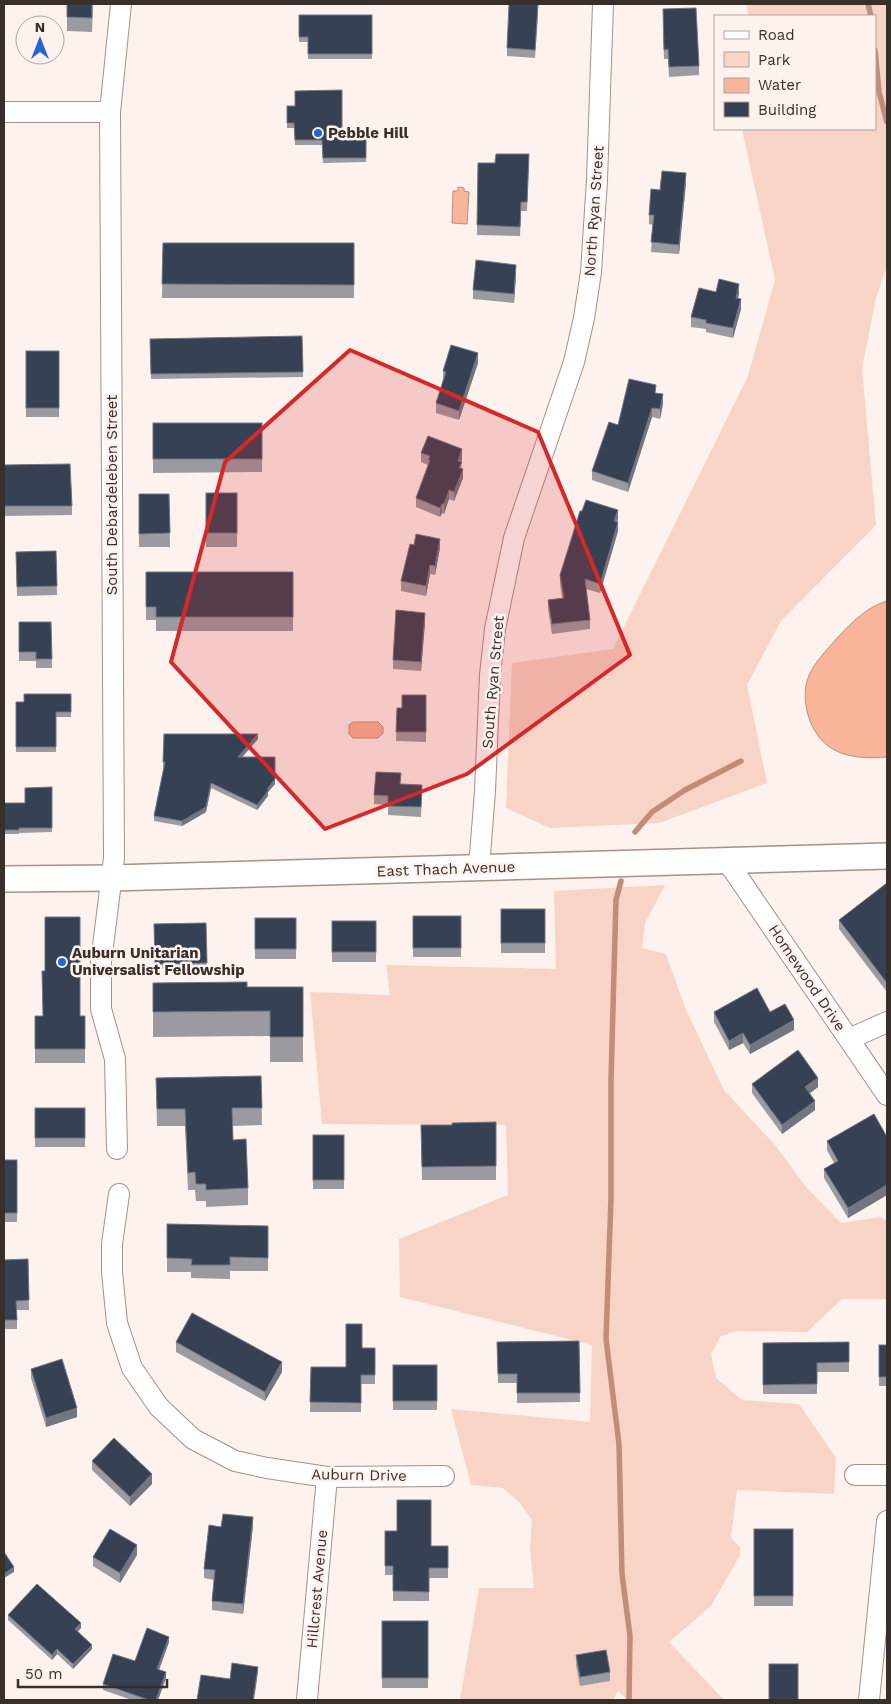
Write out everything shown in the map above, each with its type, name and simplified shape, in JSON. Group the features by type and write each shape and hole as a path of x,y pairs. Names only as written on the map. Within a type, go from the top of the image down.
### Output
{"street":[{"name":"South Debardeleben Street","path":"111,878 114,850 110,112 121,4"},
{"name":"North Ryan Street","path":"557,414 574,362 584,318 591,272 597,180 603,4"},
{"path":"4,112 110,112"},
{"name":"South Ryan Street","path":"479,868 485,791 490,675 495,629 514,538 557,414"},
{"name":"East Thach Avenue","path":"4,878 111,878 887,856"},
{"name":"Homewood Drive","path":"727,861 887,1095"},
{"path":"111,878 101,962 101,1009 115,1060 117,1148"},
{"path":"849,1039 887,1022"},
{"name":"Auburn Drive","path":"119,1194 112,1244 112,1272 117,1323 132,1368 159,1407 193,1439 234,1461 327,1477 444,1476"},
{"path":"855,1475 887,1475"},
{"name":"Hillcrest Avenue","path":"307,1700 327,1477"},
{"path":"869,1700 887,1521"}],"highlighted area":[{"path":"350,350 538,432 630,655 467,774 325,829 171,662 225,462"}],"green space":[{"path":"747,4 887,4 887,266 876,298 862,368 876,525 781,621 747,685 767,783 659,823 550,828 506,808 512,663 613,649 748,376 775,280 742,130 876,130 876,15 748,15"},
{"path":"665,885 645,923 642,948 666,954 686,1010 724,1090 775,1145 806,1187 841,1223 881,1217 887,1221 887,1299 842,1299 807,1332 737,1331 721,1336 711,1354 716,1378 742,1400 799,1404 836,1458 834,1494 737,1490 731,1538 740,1547 740,1555 711,1606 669,1642 724,1700 627,1700 618,1691 613,1700 460,1700 479,1588 534,1588 530,1549 532,1520 519,1502 503,1488 471,1485 451,1409 590,1422 592,1345 400,1297 399,1239 508,1195 506,1125 322,1124 310,992 390,995 386,965 556,969 554,891"}],"water":[{"path":"458,187 464,188 464,191 469,192 467,224 452,223 453,191 458,191"},
{"path":"887,601 887,757 861,757 838,752 820,738 813,728 806,702 805,689 807,681 812,669 820,658 849,626 866,611"},
{"path":"353,722 378,722 383,727 383,733 378,738 353,738 349,734 349,725"}],"building":[{"path":"67,4 92,4 92,18 67,17"},
{"path":"509,4 538,4 535,50 507,48"},
{"path":"696,8 699,66 669,67 668,49 664,50 663,9"},
{"path":"299,15 372,15 372,54 308,54 308,37 299,37"},
{"name":"Pebble Hill","path":"342,90 342,135 366,135 366,158 323,158 322,140 295,140 294,123 287,123 287,106 295,106 295,91"},
{"path":"496,154 529,154 527,202 521,202 520,227 477,225 478,163 495,163"},
{"path":"662,171 686,173 679,245 651,242 654,215 649,215 651,189 660,190"},
{"path":"163,243 354,243 354,285 162,284"},
{"path":"476,260 516,265 514,294 473,290"},
{"path":"719,279 739,284 736,298 741,299 733,328 706,323 706,320 691,317 699,288 716,292"},
{"path":"302,336 303,372 151,374 150,339"},
{"path":"451,345 478,353 459,411 436,403 446,372 443,371"},
{"path":"26,351 59,351 59,408 26,408"},
{"path":"629,379 656,385 655,393 663,394 660,409 652,408 628,483 592,471 609,422 618,425"},
{"path":"153,423 262,423 262,459 153,459"},
{"path":"428,436 462,449 458,461 462,462 459,468 463,469 454,492 449,490 444,504 440,508 416,498 430,460 428,460 430,456 421,453"},
{"path":"70,464 72,506 4,506 4,465"},
{"path":"206,493 237,493 237,533 206,533"},
{"path":"139,494 169,494 170,533 139,534"},
{"path":"586,500 618,510 614,521 618,522 600,584 585,579 590,620 552,624 548,600 564,598 560,575 580,511 582,511"},
{"path":"416,534 440,539 435,566 430,565 426,586 401,581 410,544 414,545"},
{"path":"56,551 57,586 17,587 16,552"},
{"path":"146,572 293,572 293,617 156,617 156,607 146,607"},
{"path":"396,610 425,613 421,662 393,660"},
{"path":"19,622 51,622 52,659 36,659 36,652 19,652"},
{"path":"24,694 71,694 71,712 56,712 56,747 16,747 16,702 24,702"},
{"path":"402,695 426,695 426,732 396,732 397,708 402,708"},
{"path":"164,734 258,734 238,757 275,757 275,779 257,805 211,783 206,807 182,821 154,816 165,762 163,762"},
{"path":"376,772 401,773 400,784 422,785 421,807 388,806 388,796 374,795"},
{"path":"52,787 52,828 4,830 4,803 25,803 25,788"},
{"path":"887,883 887,983 839,920"},
{"path":"501,909 545,909 545,943 501,943"},
{"path":"413,916 461,916 461,948 413,948"},
{"path":"45,917 80,917 80,1016 85,1016 85,1049 35,1049 35,1016 43,1016 42,971 45,971"},
{"path":"255,918 296,918 296,949 255,949"},
{"path":"332,921 376,921 376,952 332,952"},
{"path":"206,923 207,963 155,964 154,924"},
{"path":"247,982 247,987 303,987 303,1037 270,1037 270,1011 153,1012 153,983"},
{"path":"757,988 770,1012 785,1004 794,1020 750,1045 743,1033 729,1041 714,1012"},
{"path":"798,1050 818,1078 805,1087 815,1101 782,1125 752,1084"},
{"path":"261,1076 262,1108 232,1108 233,1140 246,1139 248,1188 206,1190 206,1184 196,1184 195,1172 188,1173 185,1109 157,1109 156,1078"},
{"path":"35,1108 85,1108 85,1138 35,1138"},
{"path":"874,1114 887,1137 887,1185 848,1208 824,1169 838,1161 827,1141"},
{"path":"496,1122 496,1166 422,1167 421,1125"},
{"path":"313,1135 344,1135 344,1180 313,1180"},
{"path":"4,1160 17,1160 17,1213 4,1213"},
{"path":"167,1224 268,1226 268,1258 230,1257 230,1265 191,1265 192,1259 167,1258"},
{"path":"28,1259 29,1300 16,1301 17,1320 4,1320 4,1260"},
{"path":"192,1313 282,1362 265,1392 176,1342"},
{"path":"346,1324 362,1324 362,1348 375,1348 375,1375 361,1375 361,1403 310,1402 311,1367 346,1367"},
{"path":"579,1341 580,1393 517,1393 517,1374 498,1374 497,1342"},
{"path":"849,1342 849,1362 817,1363 817,1384 763,1385 763,1343"},
{"path":"879,1345 887,1345 887,1377 879,1377"},
{"path":"62,1359 77,1408 46,1418 31,1369"},
{"path":"393,1365 437,1365 437,1401 393,1401"},
{"path":"114,1438 152,1474 130,1497 92,1461"},
{"path":"397,1500 431,1500 431,1546 448,1546 448,1568 429,1568 429,1592 393,1591 393,1566 385,1566 385,1531 397,1531"},
{"path":"223,1514 253,1517 243,1604 212,1601 215,1570 204,1569 209,1525 221,1527"},
{"path":"110,1529 137,1545 120,1573 93,1557"},
{"path":"754,1529 793,1529 793,1596 754,1596"},
{"path":"4,1552 14,1567 4,1574"},
{"path":"37,1584 81,1623 75,1629 92,1645 73,1664 57,1649 52,1655 8,1615"},
{"path":"382,1621 428,1621 428,1678 382,1678"},
{"path":"147,1628 169,1637 157,1669 166,1672 156,1700 149,1700 103,1684 113,1654 135,1661"},
{"path":"606,1650 610,1672 580,1677 576,1655"},
{"path":"232,1663 258,1667 253,1700 197,1700 201,1675 230,1679"},
{"path":"769,1664 798,1664 798,1700 769,1700"}],"waterway":[{"path":"868,4 871,15"},
{"path":"876,60 879,92 887,122"},
{"path":"635,832 652,812 685,790 741,761"},
{"path":"621,881 616,900 611,1080 611,1198 606,1339 619,1444 622,1574 630,1636 629,1700"}],"place":[{"name":"Pebble Hill","path":"318,133"},
{"name":"Auburn Unitarian Universalist Fellowship","path":"62,962"}]}
